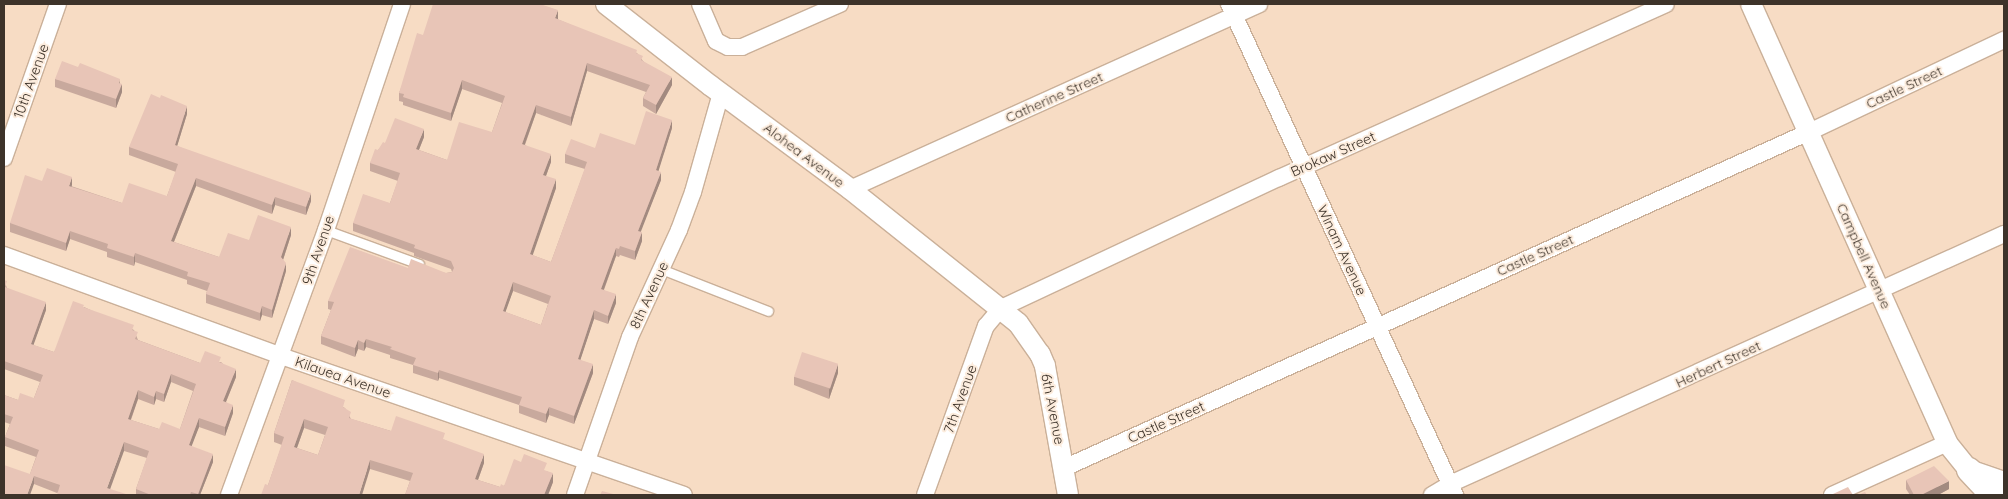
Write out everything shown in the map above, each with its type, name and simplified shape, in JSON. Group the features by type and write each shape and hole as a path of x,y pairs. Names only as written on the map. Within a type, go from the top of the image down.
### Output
{"main road":[{"path":"1969,470 1992,490"}],"street":[{"name":"10th Avenue","path":"4,158 58,4"},
{"name":"9th Avenue","path":"229,495 326,230 402,4"},
{"name":"Alohea Avenue","path":"606,4 721,94 850,189 1001,308"},
{"path":"700,4 716,41 728,48 742,47 840,4"},
{"name":"Catherine Street","path":"850,189 1232,9 1259,4"},
{"name":"Brokaw Street","path":"1001,308 1304,167 1666,4"},
{"name":"Campbell Avenue","path":"1751,4 1947,443 1969,470"},
{"name":"Winam Avenue","path":"1232,9 1452,490"},
{"name":"Castle Street","path":"1064,468 1809,132 2004,40"},
{"name":"8th Avenue","path":"575,495 630,337 679,230 693,192 721,94"},
{"name":"Herbert Street","path":"1432,495 1452,490 1879,290 2004,234"},
{"name":"Kilauea Avenue","path":"4,254 281,356 684,495"},
{"name":"6th Avenue","path":"1001,308 1018,323 1040,354 1045,366 1068,495"},
{"name":"7th Avenue","path":"925,495 986,326 1001,308"},
{"path":"1832,495 1947,443"}],"lane":[{"path":"326,230 430,268"},
{"path":"661,268 768,311"}],"building":[{"path":"433,4 540,4 558,10 555,18 637,50 636,53 643,56 641,60 672,77 656,105 643,98 650,85 587,63 571,117 536,105 522,144 551,154 543,175 556,179 530,254 551,262 587,162 565,154 571,139 595,148 600,133 635,145 646,111 672,120 656,170 661,172 638,231 642,232 635,251 620,246 619,249 616,248 601,289 616,294 608,316 594,310 578,359 593,364 574,416 549,407 546,414 519,405 522,397 439,370 438,373 413,365 416,358 390,349 392,347 366,339 364,343 358,340 355,348 321,336 334,302 328,301 350,247 408,268 411,259 446,273 452,272 454,268 451,261 414,248 415,245 353,223 363,194 390,203 400,173 370,163 375,149 378,150 383,142 385,143 395,118 424,129 416,149 447,160 459,122 492,132 505,96 462,80 451,113 403,97 404,94 399,93 417,33 423,35","holes":["513,282 551,296 541,325 503,311"]},
{"path":"62,61 78,67 80,63 120,79 119,83 122,84 116,99 55,79"},
{"path":"151,94 160,98 161,95 187,106 175,145 311,193 306,207 275,197 272,205 196,178 171,241 219,257 228,233 249,240 258,215 291,227 281,257 286,263 272,310 262,306 260,313 206,294 210,283 187,276 188,272 135,253 134,257 107,248 108,244 70,231 66,243 10,223 25,175 42,181 47,168 72,177 69,186 122,203 129,183 167,196 178,164 129,147"},
{"path":"4,280 7,281 5,287 46,302 31,344 54,352 73,301 84,305 83,307 134,325 132,330 138,332 135,339 200,363 205,351 221,357 219,362 236,369 223,401 233,405 225,427 199,418 189,445 213,454 198,494 191,492 190,495 151,495 136,489 149,451 124,442 107,488 126,495 57,495 60,485 34,476 27,495 4,495 4,465 30,474 39,450 5,437 13,417 4,414 4,395 18,400 20,393 34,398 43,375 4,361","holes":["171,374 196,384 180,429 162,422 159,429 128,419 138,390 154,397 156,391 164,394"]},
{"path":"802,352 838,364 830,388 794,377"},
{"path":"292,380 345,400 343,407 351,412 349,418 391,431 396,416 445,433 443,439 484,454 475,479 500,487 501,484 504,486 514,459 521,462 524,454 547,463 544,470 553,473 544,495 405,495 413,473 370,460 359,495 261,495 265,484 268,485 284,437 274,433","holes":["304,419 328,427 318,455 294,447"]},
{"path":"1934,466 1949,481 1921,495 1914,495 1906,480"},
{"path":"1848,487 1853,495 1833,494"},
{"path":"602,491 617,495 600,495"}]}
